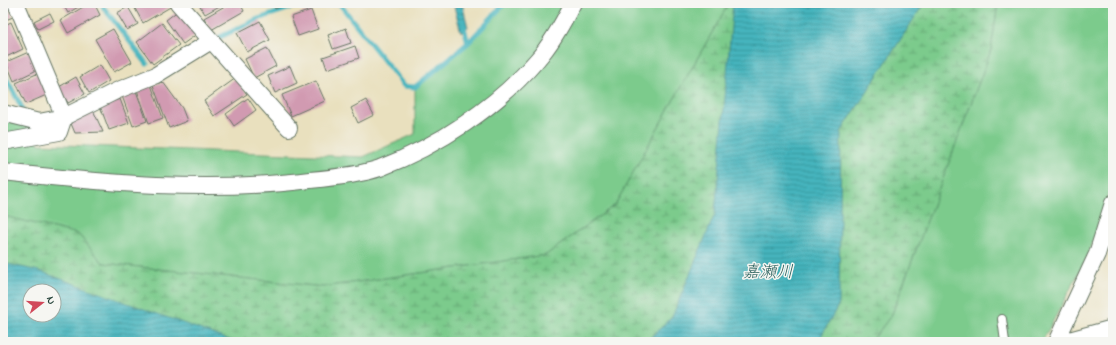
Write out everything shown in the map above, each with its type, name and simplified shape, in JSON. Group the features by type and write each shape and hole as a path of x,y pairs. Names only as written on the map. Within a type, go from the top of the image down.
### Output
{"street":[{"path":"3,142 60,132 64,117 16,3"},
{"path":"178,3 289,128"},
{"path":"3,172 134,184 223,186 290,183 337,177 379,168 434,143 474,117 505,93 538,59 563,23 573,3"},
{"path":"3,113 39,122 64,117 116,91 156,75 211,41"},
{"path":"1057,341 1097,254 1113,203"},
{"path":"1057,341 1073,339 1113,328"}],"lane":[{"path":"1002,319 1005,342"}],"green space":[{"path":"505,3 729,3 615,205 546,255 323,287 103,263 78,234 3,216 3,120 30,125 39,144 363,157 415,134 415,87 468,43"},
{"path":"729,3 749,3 701,342 138,342 62,296 62,283 30,283 3,274 3,216 78,234 103,263 323,287 546,255 615,205"},
{"path":"816,3 998,3 991,50 892,314 871,342 801,342"},
{"path":"998,3 1113,3 1113,178 1089,254 1042,342 871,342 892,314 991,50"}],"water":[{"path":"453,3 462,3 468,27 461,32"},
{"name":"嘉瀬川","path":"733,3 924,3 841,132 839,304 818,342 646,342 672,317 715,214"},
{"path":"3,263 39,271 235,342 3,342"}],"building":[{"path":"3,3 6,3 13,17 3,21"},
{"path":"62,3 85,3 68,13"},
{"path":"90,3 94,3 100,15 68,33 61,20"},
{"path":"132,3 171,3 172,6 143,23"},
{"path":"206,3 225,3 205,14 200,6"},
{"path":"230,3 240,3 244,11 211,30 204,18"},
{"path":"273,3 291,3 275,9"},
{"path":"128,7 138,24 127,30 117,13"},
{"path":"179,10 197,34 183,44 166,20"},
{"path":"311,10 318,29 298,36 291,17"},
{"path":"50,13 54,21 38,29 34,21"},
{"path":"260,21 270,40 247,52 237,33"},
{"path":"11,22 23,49 4,58 3,26"},
{"path":"162,23 179,45 153,64 137,42"},
{"path":"346,28 351,43 333,49 328,35"},
{"path":"113,29 132,62 114,72 95,39"},
{"path":"355,46 359,58 327,69 323,57"},
{"path":"267,48 276,66 254,78 245,59"},
{"path":"31,51 39,69 14,81 6,62"},
{"path":"100,65 109,81 89,93 80,77"},
{"path":"290,66 297,83 275,93 268,76"},
{"path":"41,72 51,93 26,104 16,83"},
{"path":"76,77 85,94 68,103 59,87"},
{"path":"236,78 247,94 214,116 204,101"},
{"path":"316,81 325,101 291,116 282,95"},
{"path":"163,82 182,108 187,121 169,128 153,85"},
{"path":"151,85 163,118 149,123 137,90"},
{"path":"136,91 147,121 133,126 122,96"},
{"path":"248,98 256,110 234,126 226,114"},
{"path":"120,99 129,123 109,130 100,106"},
{"path":"366,100 374,115 358,123 351,108"},
{"path":"93,110 103,132 75,133 70,121"}],"waterway":[{"path":"102,3 104,8 147,64"},
{"path":"220,37 258,19 306,3"},
{"path":"339,3 404,86 415,87 468,43 505,3"},
{"path":"463,23 468,43"},
{"path":"3,72 22,108"}]}
